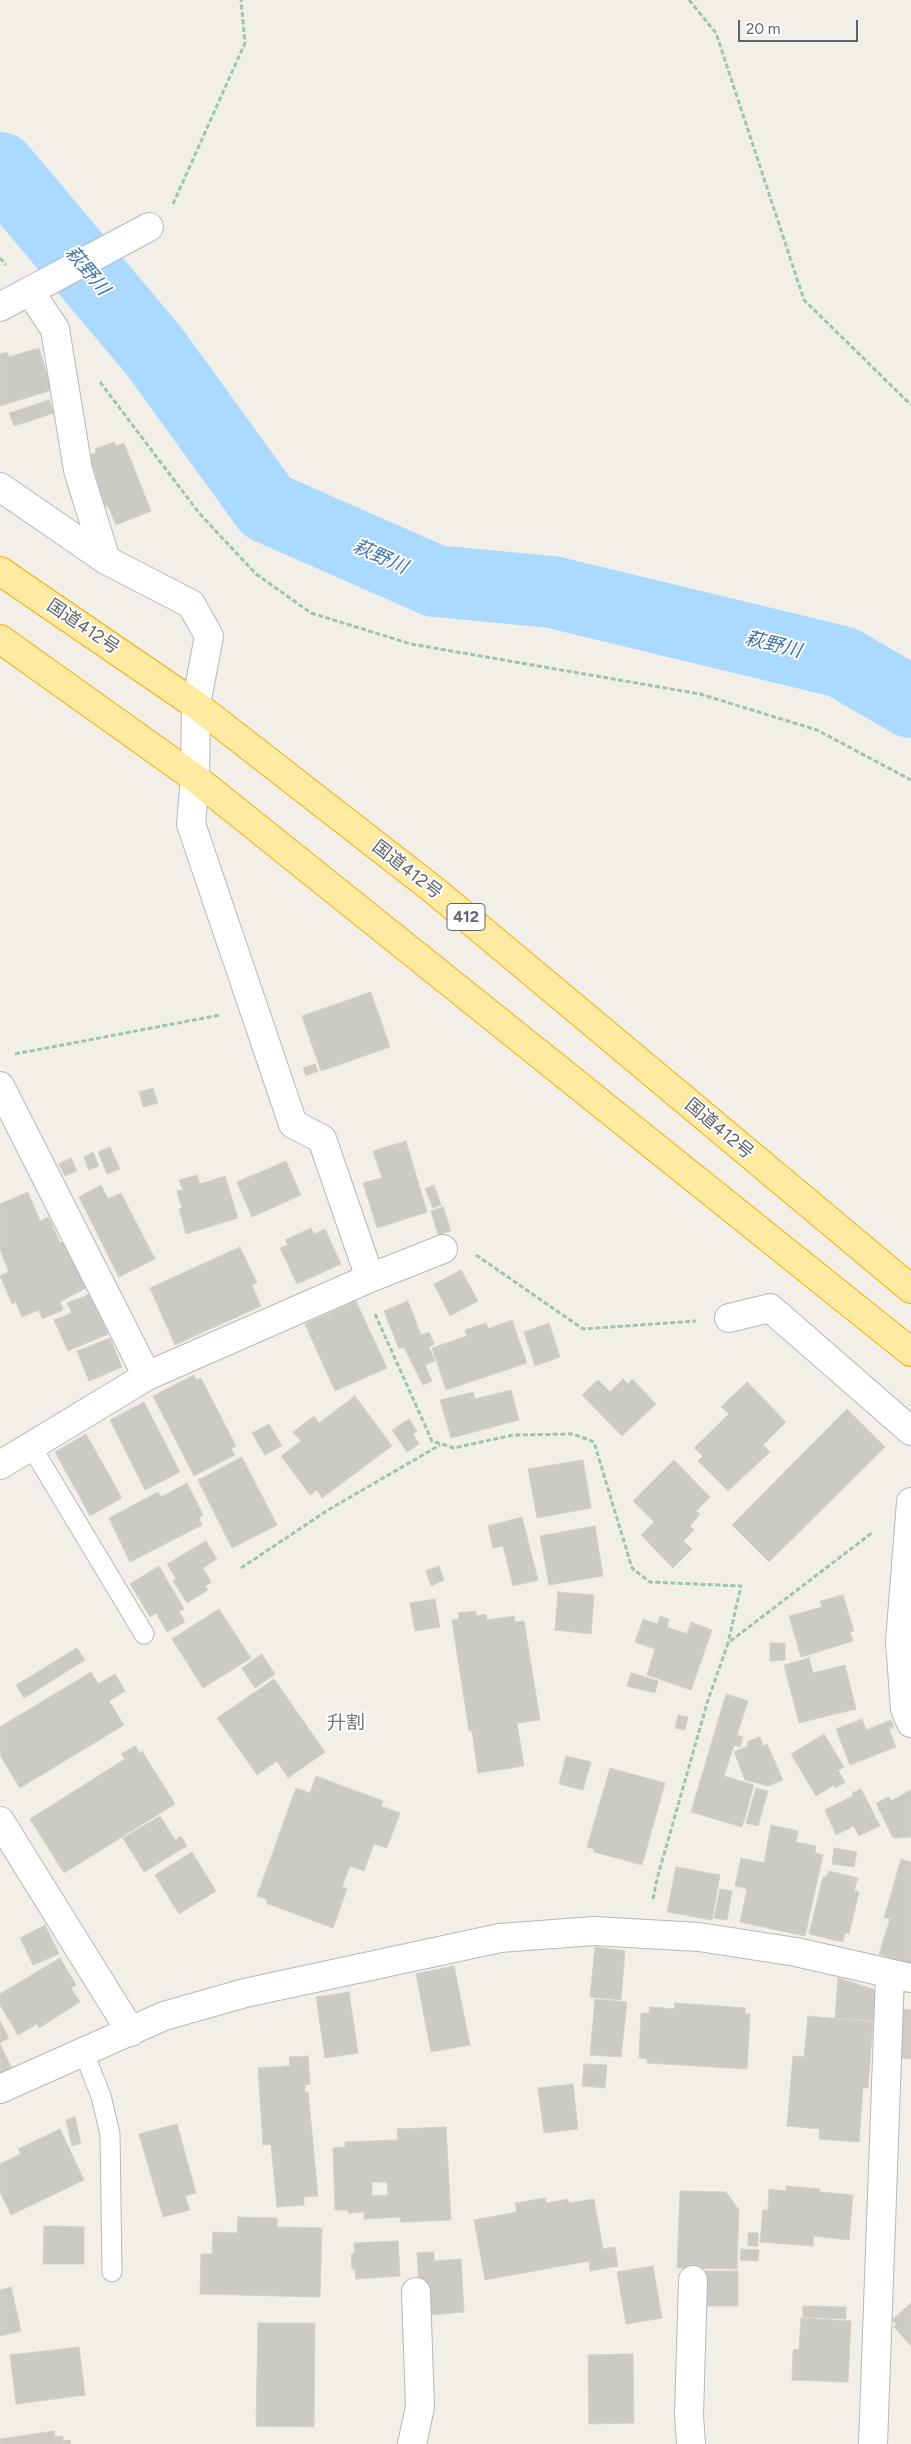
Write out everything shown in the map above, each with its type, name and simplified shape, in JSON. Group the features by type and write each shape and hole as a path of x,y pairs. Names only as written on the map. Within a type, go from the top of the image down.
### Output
{"highway":[{"name":"国道412号","path":"0,571 196,705 435,891 911,1289"},
{"path":"0,639 195,778 911,1352"}],"street":[{"path":"0,307 148,227"},
{"path":"30,292 55,329 78,470 106,560"},
{"path":"0,487 106,560 191,604 209,636 196,705 195,778 191,824 293,1124 322,1139 365,1280"},
{"path":"0,1086 147,1376"},
{"path":"0,1466 147,1376 365,1280 443,1249"},
{"path":"729,1318 770,1308 911,1431"},
{"path":"911,1503 900,1642 905,1709 911,1723"},
{"path":"0,1821 131,2032"},
{"path":"0,2088 84,2053 164,2016 245,1993 500,1938 594,1931 700,1937 796,1952 901,1977 873,2444"},
{"path":"691,2444 689,2415 693,2280"},
{"path":"412,2444 420,2407 416,2292"}],"lane":[{"path":"31,1446 144,1634"},
{"path":"84,2053 101,2096 110,2134 112,2272"}],"path":[{"path":"148,227 168,215 245,43 241,0"},
{"path":"689,0 716,33 804,300 911,405"},
{"path":"98,379 199,513 256,574 311,612 411,644 700,694 817,730 911,780"},
{"path":"10,1056 254,1008"},
{"path":"443,1249 466,1248 583,1329 729,1318"},
{"path":"365,1280 432,1442 454,1448 513,1435 573,1434 594,1442 632,1568 650,1582 741,1586 728,1643 708,1700 657,1879 647,1933"},
{"path":"241,1568 328,1510 440,1445"},
{"path":"728,1643 911,1503"}],"building":[{"path":"39,348 52,390 0,406 0,354 7,352 9,357"},
{"path":"49,400 54,413 14,426 9,413"},
{"path":"114,442 116,446 124,443 151,511 116,525 108,506 105,507 94,480 97,478 89,455 96,453 95,449"},
{"path":"371,992 390,1047 321,1071 302,1016"},
{"path":"315,1064 318,1071 306,1076 303,1068"},
{"path":"153,1088 158,1103 143,1107 139,1092"},
{"path":"406,1141 427,1212 377,1228 363,1183 382,1178 373,1151"},
{"path":"110,1147 120,1169 107,1174 98,1152"},
{"path":"93,1152 99,1166 89,1170 84,1157"},
{"path":"71,1158 77,1171 65,1176 59,1164"},
{"path":"286,1161 301,1195 252,1217 237,1182"},
{"path":"197,1175 200,1184 225,1176 238,1218 186,1234 179,1209 182,1208 177,1191 183,1190 179,1180"},
{"path":"101,1185 108,1199 121,1193 155,1259 119,1277 79,1197"},
{"path":"434,1185 441,1205 433,1208 425,1189"},
{"path":"28,1192 40,1221 49,1217 60,1243 63,1242 86,1288 60,1302 63,1310 42,1319 39,1310 22,1317 16,1302 12,1304 0,1276 9,1272 0,1250 0,1204"},
{"path":"443,1207 451,1231 438,1235 431,1211"},
{"path":"311,1228 314,1234 325,1229 341,1264 297,1284 280,1248 288,1245 285,1240"},
{"path":"240,1247 257,1283 252,1285 261,1306 175,1345 150,1288"},
{"path":"461,1270 478,1301 450,1316 434,1284"},
{"path":"90,1294 108,1334 68,1351 54,1320 72,1313 67,1303"},
{"path":"356,1301 387,1368 335,1391 305,1324"},
{"path":"408,1301 421,1335 429,1332 434,1344 429,1347 435,1361 425,1365 432,1381 423,1385 404,1347 399,1349 384,1311"},
{"path":"512,1320 527,1363 446,1390 432,1348 467,1336 465,1330 486,1323 488,1329"},
{"path":"549,1323 560,1357 535,1366 524,1332"},
{"path":"110,1338 122,1367 89,1381 77,1351"},
{"path":"194,1375 196,1380 201,1378 236,1446 231,1449 235,1455 194,1476 153,1396"},
{"path":"623,1379 628,1384 632,1379 656,1404 622,1436 582,1395 598,1380 610,1392"},
{"path":"747,1382 786,1422 763,1445 770,1452 728,1491 698,1461 703,1456 694,1448 729,1414 721,1407"},
{"path":"511,1390 519,1420 451,1438 440,1400 473,1392 475,1399"},
{"path":"355,1396 392,1446 322,1498 317,1490 310,1495 281,1456 301,1441 293,1432 314,1416 319,1423"},
{"path":"144,1402 180,1472 145,1490 110,1420"},
{"path":"847,1409 885,1447 769,1562 732,1525"},
{"path":"409,1419 417,1431 413,1434 419,1444 407,1452 392,1430"},
{"path":"269,1424 282,1446 265,1455 252,1433"},
{"path":"86,1434 122,1498 90,1516 55,1452"},
{"path":"242,1457 277,1525 232,1548 198,1480"},
{"path":"583,1460 591,1508 537,1518 528,1469"},
{"path":"674,1460 710,1497 696,1511 700,1514 690,1526 694,1530 683,1541 692,1549 673,1568 641,1535 654,1522 633,1501"},
{"path":"187,1483 203,1515 199,1518 202,1525 130,1562 109,1518 158,1492 161,1497"},
{"path":"522,1517 538,1580 513,1586 503,1546 493,1548 488,1526"},
{"path":"595,1526 603,1576 549,1585 540,1536"},
{"path":"206,1541 217,1559 203,1568 211,1582 205,1586 208,1590 187,1603 173,1581 176,1579 167,1564"},
{"path":"159,1566 184,1609 179,1611 185,1622 167,1632 156,1613 150,1617 130,1584"},
{"path":"439,1566 444,1580 431,1586 426,1571"},
{"path":"558,1592 594,1595 591,1634 555,1630"},
{"path":"843,1595 854,1631 850,1632 853,1641 801,1657 789,1616 822,1607 820,1601"},
{"path":"435,1599 440,1627 415,1631 410,1603"},
{"path":"219,1609 251,1658 203,1688 172,1639"},
{"path":"476,1611 476,1616 486,1614 487,1620 514,1616 515,1622 524,1621 540,1720 517,1723 524,1766 478,1773 472,1731 469,1731 452,1620 459,1619 458,1613"},
{"path":"660,1616 669,1619 667,1627 687,1634 691,1622 712,1630 691,1690 647,1675 655,1649 635,1642 643,1619 657,1624"},
{"path":"770,1643 785,1643 785,1660 770,1661"},
{"path":"77,1648 85,1660 24,1698 16,1685"},
{"path":"262,1654 275,1674 255,1688 242,1668"},
{"path":"809,1658 813,1673 845,1665 856,1709 799,1723 784,1665"},
{"path":"91,1672 98,1684 115,1674 125,1691 109,1701 124,1725 20,1788 0,1755 0,1727"},
{"path":"631,1673 658,1681 655,1693 627,1686"},
{"path":"274,1679 325,1752 288,1778 277,1761 257,1775 217,1718"},
{"path":"726,1694 748,1701 737,1735 743,1737 740,1747 734,1745 724,1776 754,1785 742,1827 691,1812"},
{"path":"678,1715 688,1717 685,1730 675,1728"},
{"path":"862,1719 866,1730 891,1720 894,1727 889,1729 896,1747 850,1765 836,1729"},
{"path":"824,1734 844,1767 838,1770 845,1782 836,1788 834,1785 816,1796 791,1754"},
{"path":"760,1737 763,1746 767,1744 783,1780 768,1786 745,1780 734,1752 748,1746 747,1742"},
{"path":"135,1746 140,1753 142,1751 175,1804 64,1873 30,1819 125,1759 121,1754"},
{"path":"566,1756 591,1762 583,1790 559,1784"},
{"path":"610,1768 665,1783 642,1865 594,1852 594,1849 587,1847"},
{"path":"316,1776 383,1801 381,1806 400,1813 387,1848 374,1844 364,1871 350,1866 342,1887 347,1889 333,1928 266,1903 268,1900 257,1896 296,1788 310,1793"},
{"path":"756,1788 768,1791 758,1826 746,1823"},
{"path":"861,1789 880,1826 859,1836 854,1826 836,1835 825,1810 853,1796 852,1793"},
{"path":"911,1790 911,1837 893,1838 876,1803 889,1797 891,1801"},
{"path":"160,1816 175,1840 181,1836 187,1846 144,1872 123,1838"},
{"path":"771,1825 798,1831 796,1842 816,1846 815,1853 823,1855 805,1936 740,1922 747,1889 735,1886 741,1858 764,1863"},
{"path":"834,1848 857,1852 854,1867 832,1864"},
{"path":"192,1852 216,1891 179,1914 155,1875"},
{"path":"901,1859 911,1862 911,1964 879,1954 890,1919 884,1918"},
{"path":"676,1867 720,1875 712,1920 667,1912"},
{"path":"829,1871 858,1878 854,1891 859,1892 849,1934 845,1933 843,1942 809,1934 823,1877 826,1877"},
{"path":"720,1889 732,1891 727,1920 714,1918"},
{"path":"45,1925 59,1954 33,1965 20,1938"},
{"path":"595,1947 625,1951 621,2000 590,1997"},
{"path":"60,1958 76,1985 71,1988 80,2002 39,2028 37,2024 18,2035 0,2005 0,1994"},
{"path":"454,1966 470,2045 431,2052 416,1974"},
{"path":"838,1978 879,1991 876,2021 835,2018"},
{"path":"349,1992 358,2053 325,2058 316,1997"},
{"path":"595,1999 627,2002 621,2057 590,2055"},
{"path":"675,2003 746,2008 745,2014 750,2014 747,2069 647,2063 647,2059 639,2058 641,2013 649,2013 650,2007 674,2009"},
{"path":"902,2009 911,2010 911,2059 895,2057"},
{"path":"808,2016 873,2022 868,2088 863,2088 859,2142 819,2139 820,2129 787,2126 793,2056 804,2057"},
{"path":"0,2021 9,2038 0,2043"},
{"path":"0,2044 12,2069 0,2075"},
{"path":"308,2056 310,2084 305,2085 305,2092 308,2092 318,2196 304,2197 304,2205 277,2207 271,2144 263,2145 258,2068 290,2066 289,2057"},
{"path":"584,2064 607,2065 605,2088 582,2086"},
{"path":"573,2084 578,2129 544,2133 538,2088"},
{"path":"75,2117 81,2143 72,2146 66,2120"},
{"path":"177,2124 196,2193 185,2196 190,2210 163,2217 139,2134"},
{"path":"446,2127 451,2220 401,2222 400,2217 364,2219 364,2212 348,2213 348,2210 335,2210 333,2148 345,2147 345,2142 398,2140 397,2129","holes":["372,2182 387,2182 388,2195 372,2196"]},
{"path":"60,2129 84,2180 11,2215 0,2192 0,2164 21,2154 18,2149"},
{"path":"786,2186 820,2189 820,2192 853,2195 849,2240 814,2236 813,2246 760,2242 763,2210 768,2210 769,2189 786,2191"},
{"path":"680,2191 726,2192 739,2210 737,2269 677,2268"},
{"path":"545,2198 546,2203 568,2199 569,2203 594,2199 603,2249 615,2247 618,2266 590,2271 589,2261 485,2280 474,2220 517,2212 515,2203"},
{"path":"238,2217 277,2218 277,2227 322,2228 320,2297 200,2294 201,2254 212,2254 213,2232 237,2233"},
{"path":"44,2226 84,2227 84,2264 43,2264"},
{"path":"748,2233 758,2233 758,2246 748,2246"},
{"path":"398,2241 400,2276 356,2279 355,2269 352,2270 351,2254 354,2254 354,2243"},
{"path":"741,2249 759,2250 758,2261 740,2260"},
{"path":"434,2252 434,2261 461,2259 464,2312 421,2316 417,2253"},
{"path":"653,2266 662,2318 626,2324 617,2272"},
{"path":"701,2271 738,2271 738,2306 700,2306"},
{"path":"11,2287 21,2331 0,2336 0,2290"},
{"path":"911,2303 911,2346 894,2327 896,2324 892,2320"},
{"path":"803,2306 846,2307 846,2319 803,2317"},
{"path":"801,2318 851,2321 848,2382 792,2380 793,2350 799,2349"},
{"path":"258,2323 315,2323 314,2427 256,2426"},
{"path":"79,2347 85,2395 16,2404 10,2355"},
{"path":"633,2354 634,2423 589,2424 588,2355"},
{"path":"54,2431 55,2437 63,2436 63,2441 70,2440 71,2444 0,2444 0,2439"}],"waterway":[{"name":"萩野川","path":"0,168 154,351 267,507 435,581 552,592 842,662 911,702"}],"district":[{"name":"升割","path":"346,1723"}]}
